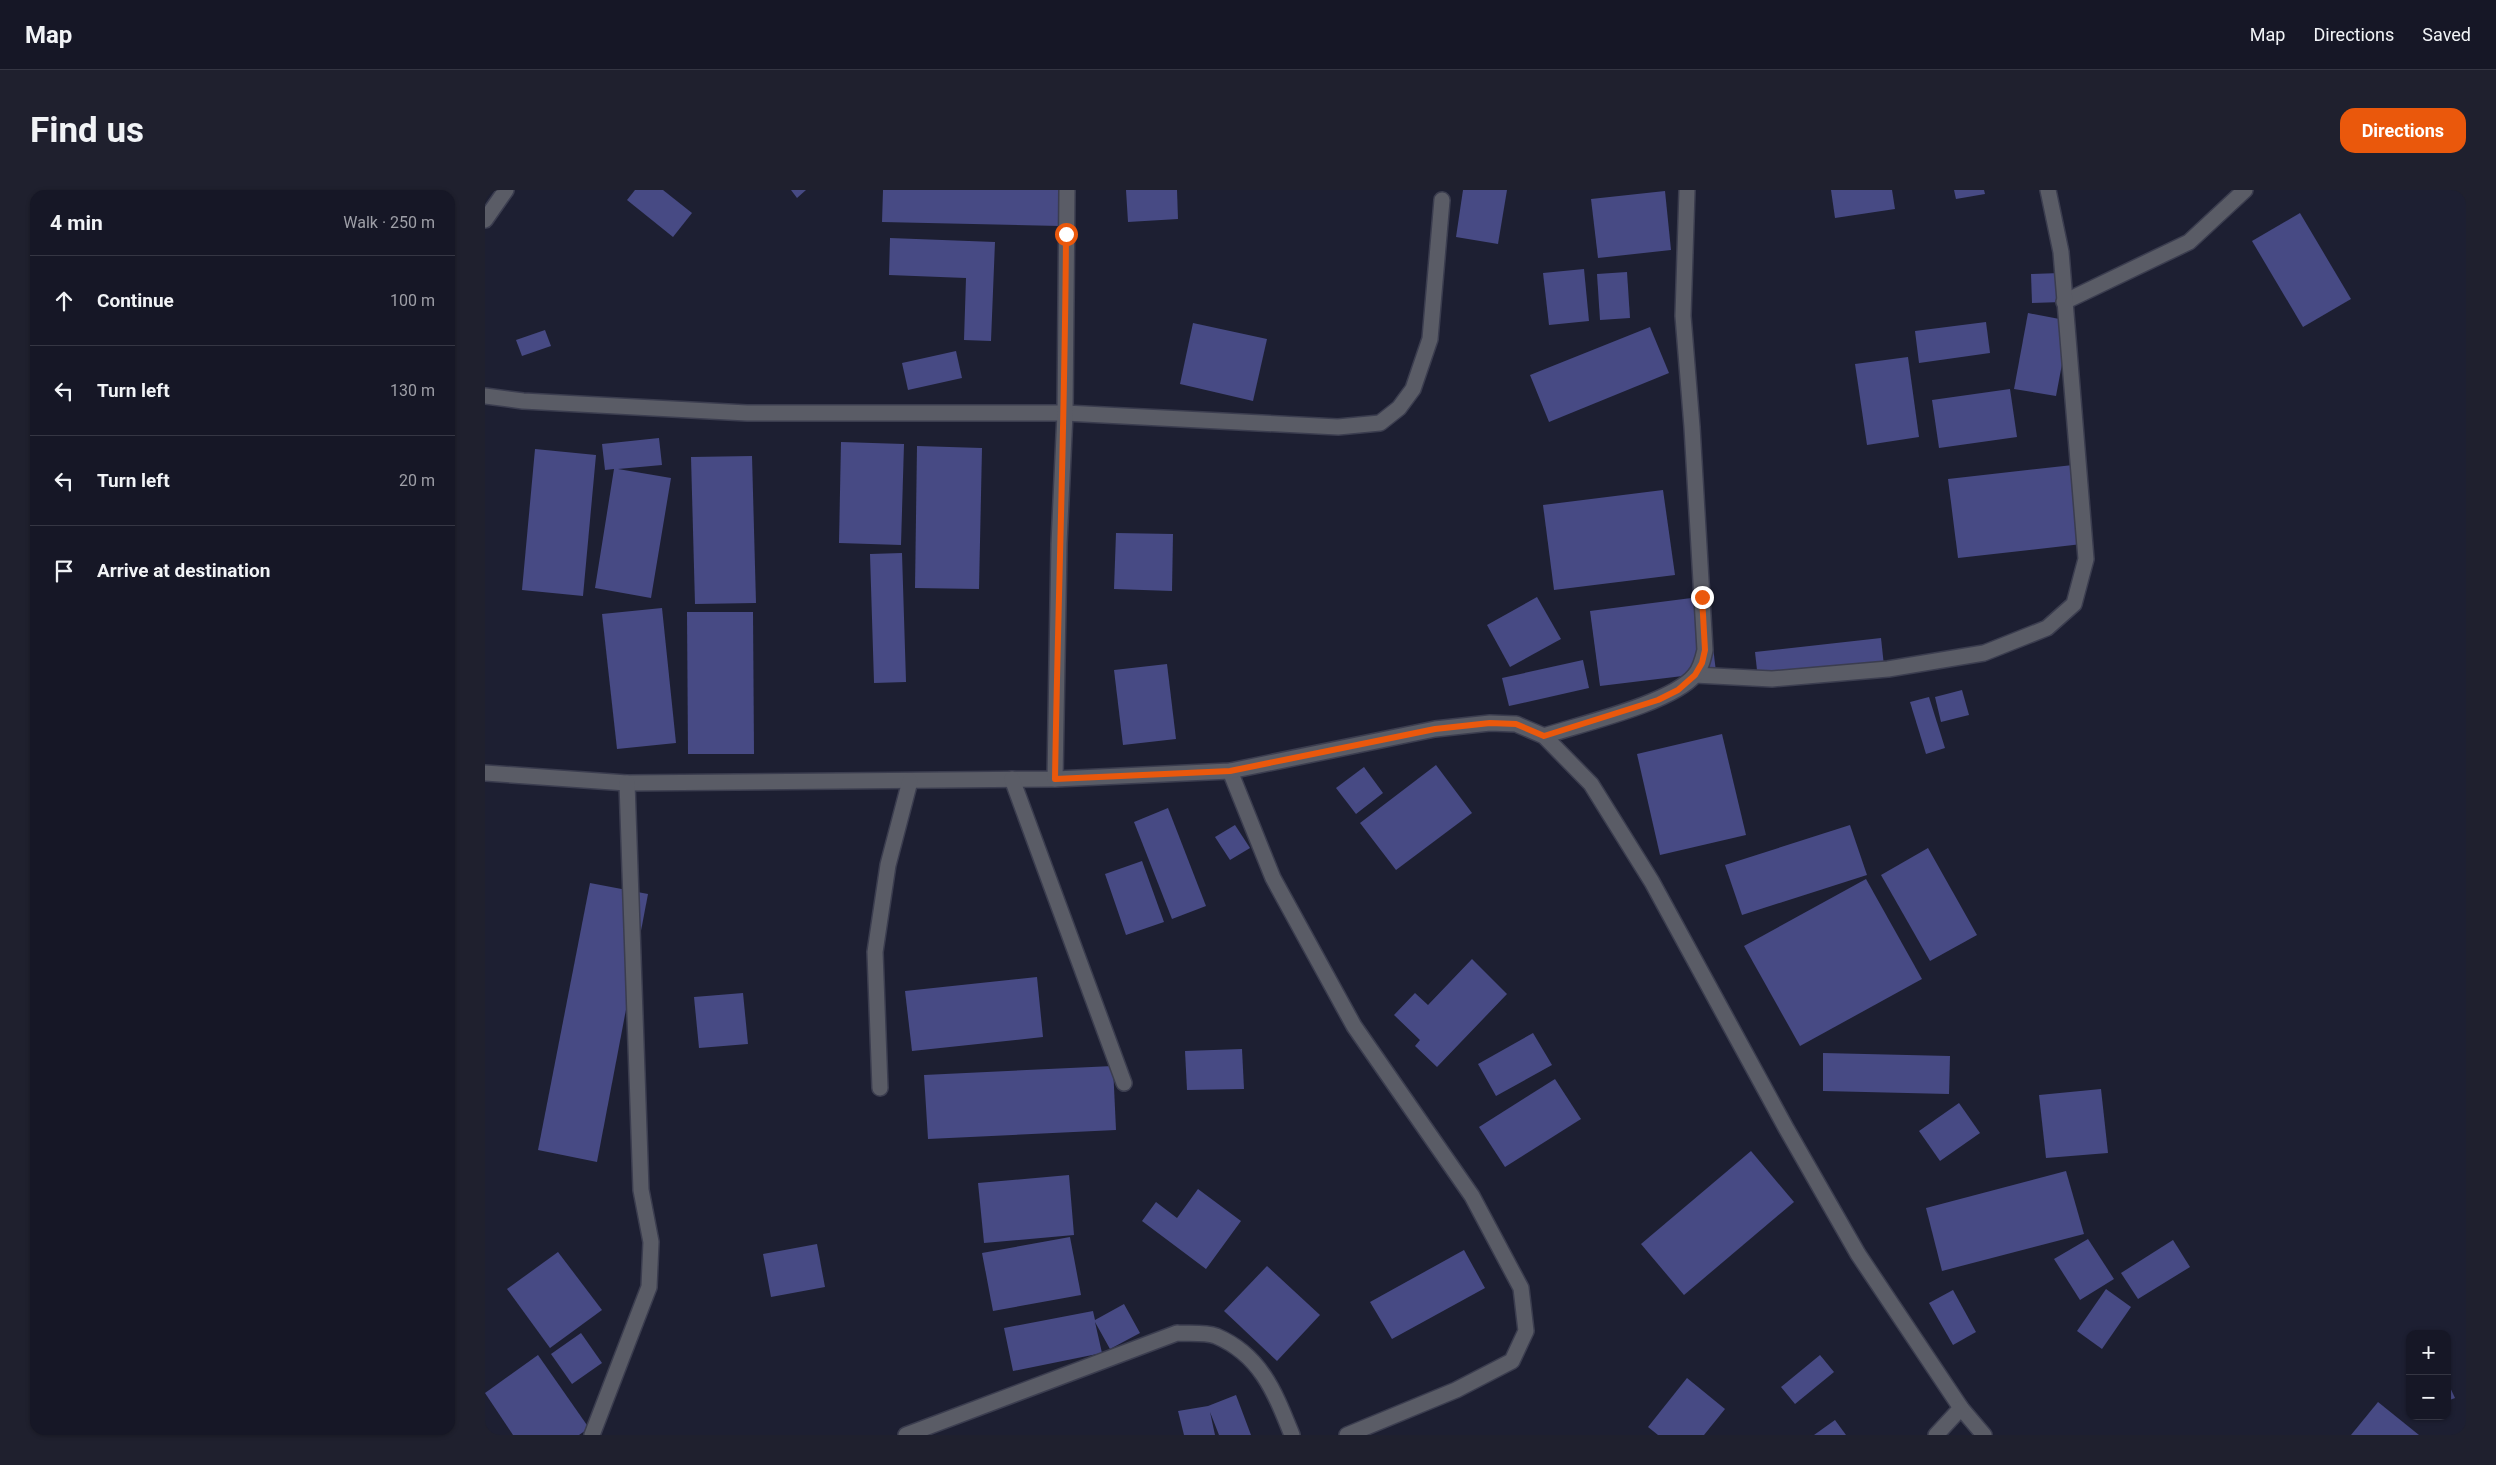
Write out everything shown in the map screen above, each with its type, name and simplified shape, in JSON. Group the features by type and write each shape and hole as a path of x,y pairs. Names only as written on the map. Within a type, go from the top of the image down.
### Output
{"street":[{"path":"485,220 506,190"},
{"path":"1055,779 1059,544 1065,413 1067,190"},
{"path":"1544,736 1658,700 1678,690 1695,675 1702,663 1705,650 1693,427 1683,316 1687,190"},
{"path":"1695,675 1772,679 1888,669 1984,653 2047,628 2074,604 2086,559 2061,252 2048,190"},
{"path":"2064,302 2189,242 2245,190"},
{"path":"485,396 523,401 747,413 1065,413 1338,426 1380,423 1399,408 1413,389 1431,340 1442,200"},
{"path":"485,773 627,783 1055,779 1230,771 1435,729 1490,723 1516,724 1544,736 1591,784 1652,882 1786,1128 1858,1254 1961,1408 1984,1435"},
{"path":"1230,771 1273,878 1353,1026 1471,1196 1521,1288 1526,1331 1512,1361 1456,1390 1347,1435"},
{"path":"1011,779 1124,1083"},
{"path":"879,1088 875,952 888,865 911,781"},
{"path":"592,1435 649,1287 651,1242 641,1190 627,783"},
{"path":"906,1435 1177,1333 1215,1336 1247,1355 1272,1386 1292,1435"},
{"path":"1936,1435 1961,1408"}],"building":[{"path":"635,190 663,190 692,213 673,237 627,200"},
{"path":"791,190 806,190 797,198"},
{"path":"883,190 1061,190 1060,226 882,222"},
{"path":"1126,190 1177,190 1178,219 1128,222"},
{"path":"1463,190 1507,190 1498,244 1456,237"},
{"path":"1831,190 1892,190 1895,209 1835,218"},
{"path":"1954,190 1984,190 1985,194 1956,199"},
{"path":"1665,191 1671,250 1598,258 1591,199"},
{"path":"2300,213 2351,299 2303,327 2252,241"},
{"path":"890,238 995,242 991,341 964,340 966,278 889,275"},
{"path":"1584,269 1589,321 1549,325 1543,273"},
{"path":"1627,272 1630,318 1600,320 1597,274"},
{"path":"2060,273 2062,302 2032,303 2031,274"},
{"path":"2028,313 2070,321 2056,396 2014,389"},
{"path":"1986,322 1990,353 1919,363 1915,331"},
{"path":"1193,323 1267,339 1253,401 1180,384"},
{"path":"1650,327 1669,373 1549,422 1530,375"},
{"path":"545,330 551,346 522,356 516,340"},
{"path":"956,351 962,378 908,390 902,363"},
{"path":"1908,357 1919,437 1867,445 1855,364"},
{"path":"2010,389 2017,437 1939,448 1932,400"},
{"path":"659,438 662,465 618,469 671,478 651,598 595,588 614,469 605,470 602,444"},
{"path":"841,442 904,444 901,545 839,543"},
{"path":"917,446 982,448 979,589 915,588"},
{"path":"535,449 596,455 583,596 522,590"},
{"path":"752,456 756,603 695,604 691,457"},
{"path":"2073,465 2082,544 1958,558 1948,479"},
{"path":"1663,490 1675,575 1554,590 1543,505"},
{"path":"1116,533 1173,534 1172,591 1114,589"},
{"path":"902,553 906,682 874,683 870,554"},
{"path":"1707,596 1716,672 1600,686 1590,611"},
{"path":"1537,597 1561,639 1510,667 1487,625"},
{"path":"662,608 676,743 617,749 602,614"},
{"path":"687,612 753,612 754,754 688,754"},
{"path":"1881,638 1884,666 1758,679 1755,652"},
{"path":"1583,660 1589,688 1509,706 1502,678"},
{"path":"1167,664 1176,739 1123,745 1114,670"},
{"path":"1962,690 1969,715 1941,722 1935,697"},
{"path":"1929,697 1945,748 1926,754 1910,702"},
{"path":"1722,734 1746,835 1660,855 1637,754"},
{"path":"1436,765 1472,813 1396,870 1360,823"},
{"path":"1364,767 1383,793 1356,814 1336,788"},
{"path":"1168,808 1206,906 1172,919 1134,822"},
{"path":"1235,825 1250,848 1230,860 1215,837"},
{"path":"1850,825 1867,875 1742,915 1725,865"},
{"path":"1928,848 1977,935 1930,961 1881,875"},
{"path":"1142,861 1164,922 1126,935 1105,874"},
{"path":"1866,879 1922,979 1800,1046 1744,946"},
{"path":"590,883 648,894 597,1162 538,1150"},
{"path":"1472,959 1507,994 1437,1067 1415,1046 1420,1040 1394,1015 1415,993 1428,1005"},
{"path":"1037,977 1043,1037 912,1051 905,991"},
{"path":"743,993 748,1044 699,1048 694,997"},
{"path":"1533,1033 1552,1065 1496,1096 1478,1064"},
{"path":"1242,1049 1244,1089 1187,1090 1185,1051"},
{"path":"1823,1053 1950,1056 1949,1094 1823,1091"},
{"path":"1113,1066 1116,1130 928,1139 924,1075"},
{"path":"1555,1079 1581,1119 1505,1167 1479,1127"},
{"path":"2101,1089 2108,1153 2046,1158 2039,1095"},
{"path":"1959,1103 1980,1133 1940,1161 1919,1131"},
{"path":"1751,1151 1794,1202 1684,1295 1641,1244"},
{"path":"2066,1171 2084,1234 1942,1271 1926,1208"},
{"path":"1069,1175 1074,1235 984,1243 978,1183"},
{"path":"1198,1189 1241,1221 1206,1269 1142,1221 1156,1202 1177,1218"},
{"path":"1070,1237 1081,1295 993,1311 982,1253"},
{"path":"2088,1239 2114,1279 2080,1300 2054,1259"},
{"path":"2173,1240 2190,1267 2138,1299 2121,1273"},
{"path":"817,1244 825,1287 771,1297 763,1254"},
{"path":"1464,1250 1485,1288 1392,1339 1370,1302"},
{"path":"558,1252 602,1310 550,1348 507,1289"},
{"path":"1267,1266 1320,1315 1277,1361 1224,1311"},
{"path":"2106,1289 2131,1307 2102,1349 2077,1331"},
{"path":"1953,1290 1976,1332 1953,1345 1929,1303"},
{"path":"1124,1304 1140,1333 1110,1349 1095,1322 1102,1353 1013,1371 1004,1328 1093,1311 1095,1320"},
{"path":"581,1333 602,1363 572,1384 551,1354"},
{"path":"538,1355 589,1428 579,1435 513,1435 485,1393"},
{"path":"1820,1355 1834,1372 1795,1404 1781,1387"},
{"path":"1687,1378 1725,1409 1704,1435 1658,1435 1648,1427"},
{"path":"2451,1390 2455,1398 2451,1400"},
{"path":"1236,1395 1251,1435 1219,1435 1210,1412 1215,1435 1184,1435 1178,1411 1208,1406"},
{"path":"2378,1402 2419,1435 2351,1435"},
{"path":"1835,1420 1846,1435 1814,1435"}],"route":[{"path":"1066,234 1065,413 1059,544 1055,779 1230,771 1435,729 1490,723 1516,724 1544,736 1658,700 1678,690 1695,675 1702,663 1705,650 1702,597"}]}
